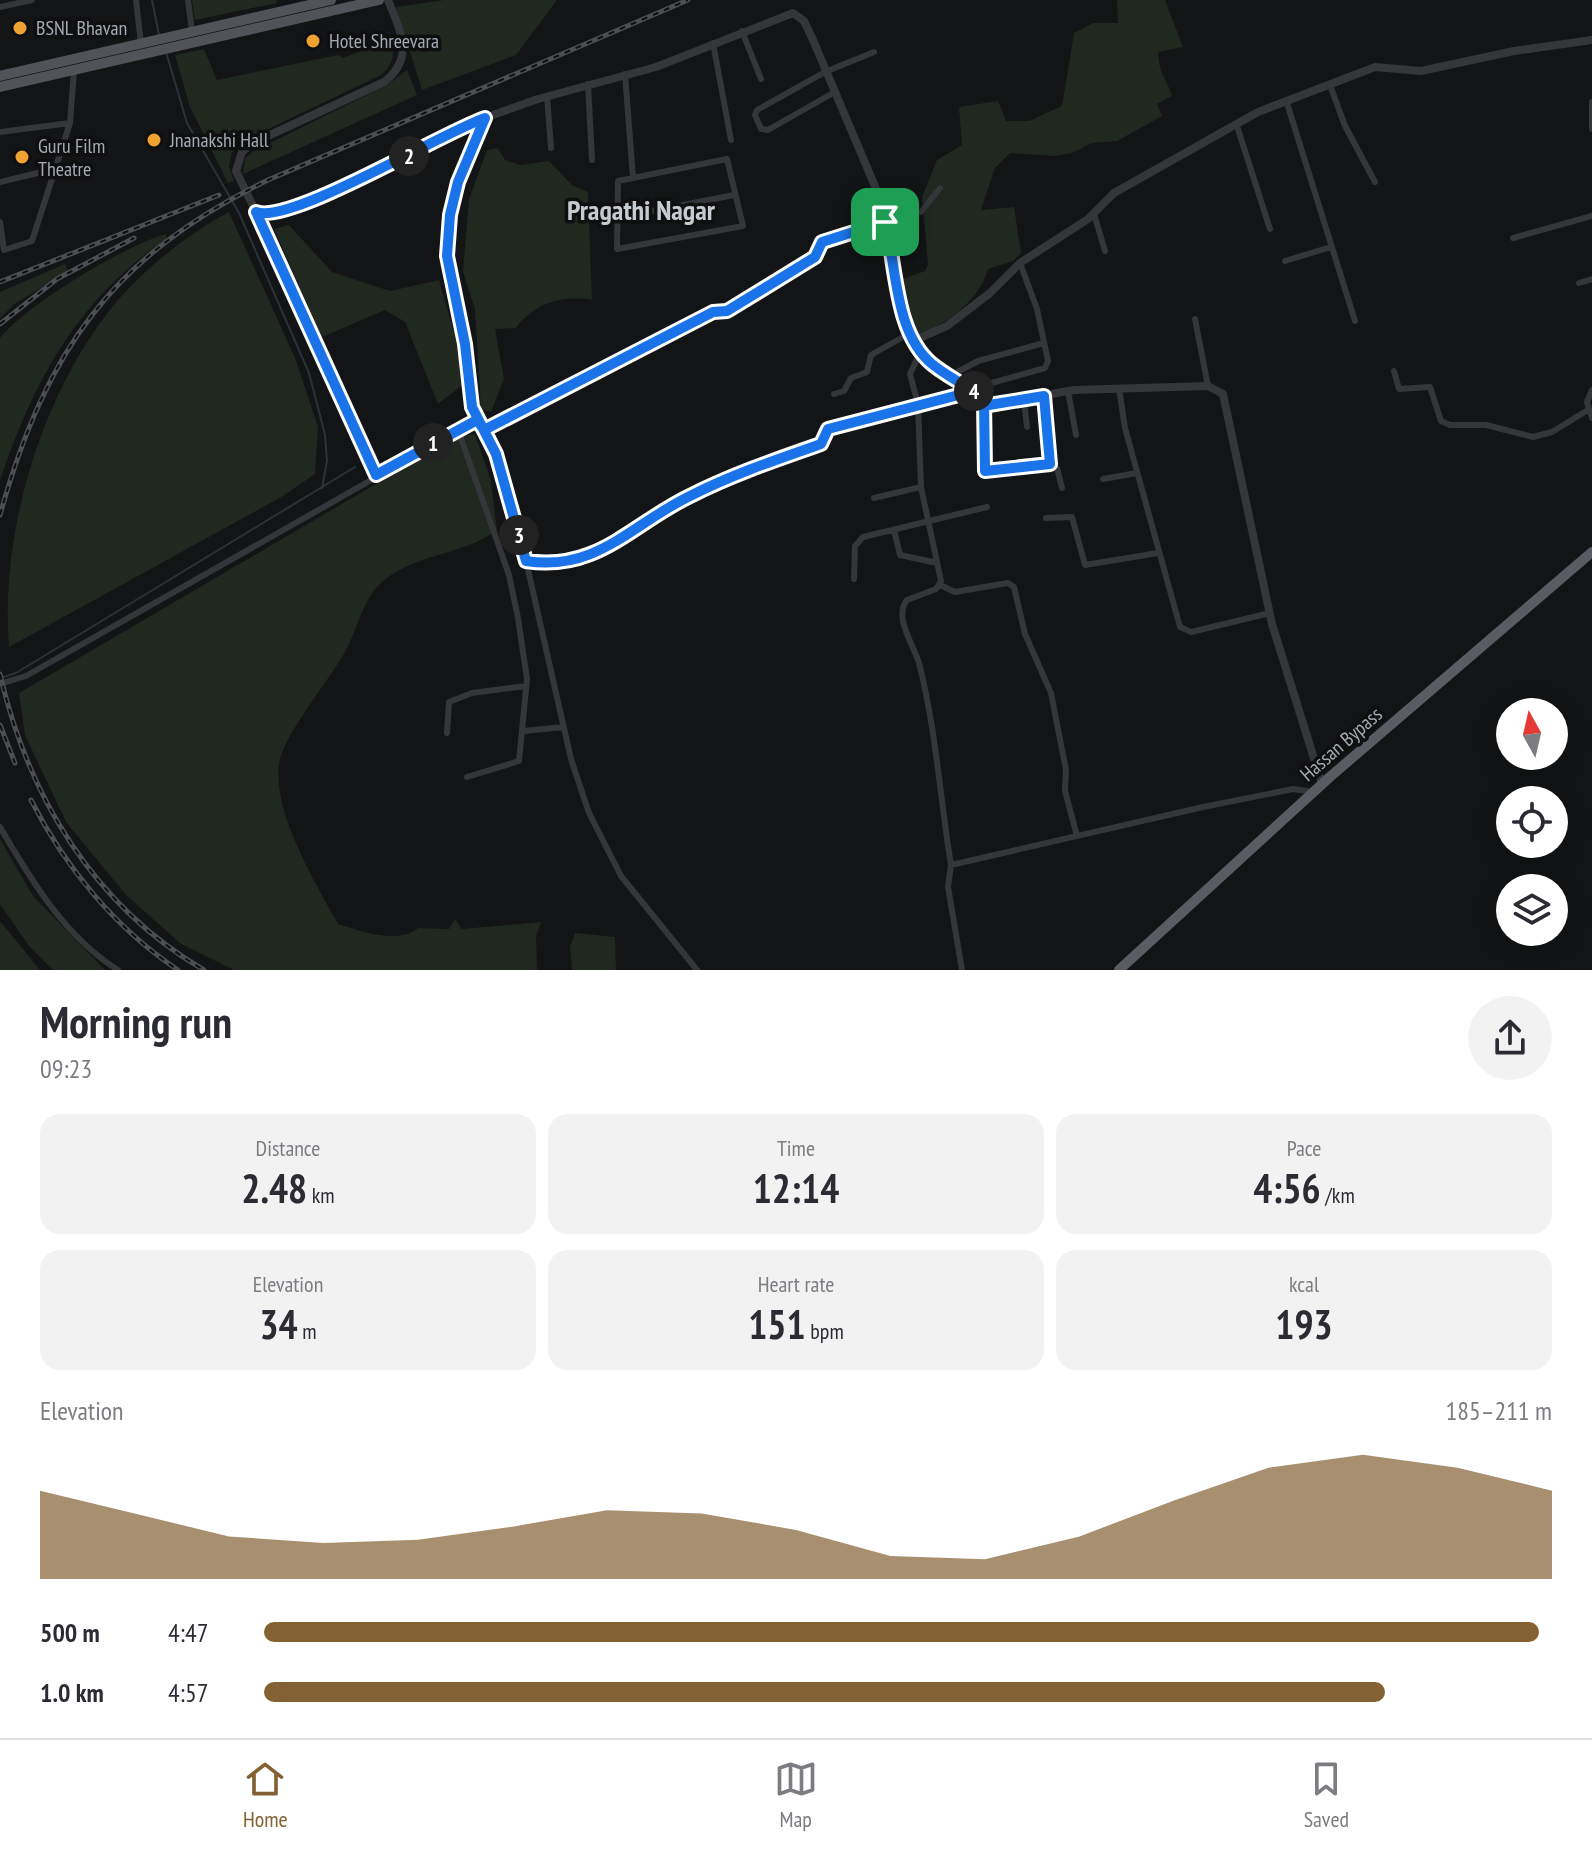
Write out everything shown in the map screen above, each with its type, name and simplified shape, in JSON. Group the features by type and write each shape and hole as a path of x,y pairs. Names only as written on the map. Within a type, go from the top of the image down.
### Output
{"highway":[{"name":"Hassan Bypass","path":"1119,970 1318,788 1592,552"}],"main road":[{"path":"180,40 192,32 331,0"},
{"path":"0,76 379,0"},
{"path":"0,87 74,70 146,48"}],"street":[{"path":"0,7 32,0"},
{"path":"136,0 146,48"},
{"path":"188,0 192,32"},
{"path":"376,475 236,171 242,152 253,143 384,82 398,71 403,49 388,0"},
{"path":"256,212 277,212 389,167 485,118 547,96 656,67 788,14 799,15 877,191 898,293 913,336 932,364 984,401 998,406 1068,391 1119,388 1208,386 1223,394 1270,613 1318,788 1278,792 951,865"},
{"path":"742,31 761,79"},
{"path":"834,394 844,391 851,378 867,372 871,355 913,336 947,326 990,293 1020,263 1094,214 1114,193 1236,123 1286,100 1375,67 1421,71 1514,51 1592,40"},
{"path":"713,43 731,140"},
{"path":"833,93 768,130 761,129 755,115 757,110 825,72 874,52"},
{"path":"0,222 2,251 32,241 70,123 74,70"},
{"path":"625,74 633,178"},
{"path":"588,84 592,160"},
{"path":"1330,85 1345,126 1375,182"},
{"path":"547,96 551,148"},
{"path":"1286,100 1355,321"},
{"path":"1592,102 1592,129"},
{"path":"485,118 455,194 447,256 465,344 470,398 477,420 496,454 526,561 577,781 601,841 621,876 692,969"},
{"path":"0,132 70,123"},
{"path":"1236,123 1270,229"},
{"path":"727,159 734,195 743,226 617,249 618,181 727,159"},
{"path":"0,182 54,169"},
{"path":"484,430 713,312 727,311 815,257 822,242 927,208 940,188"},
{"path":"617,218 734,195"},
{"path":"1094,214 1105,251"},
{"path":"1513,238 1592,216"},
{"path":"1285,261 1331,247"},
{"path":"526,561 561,565 613,545 675,503 731,475 821,444 828,429 974,391 1045,368 1048,361 1034,299 1020,263"},
{"path":"1579,283 1592,279"},
{"path":"1195,319 1208,386"},
{"path":"950,376 978,361 1044,343"},
{"path":"921,351 910,371 918,404 921,487 940,585"},
{"path":"1394,371 1399,389 1430,387 1441,421 1450,425 1486,425 1512,435 1542,437 1588,410"},
{"path":"1119,388 1158,553 1184,632 1270,613"},
{"path":"1592,390 1587,402 1592,418"},
{"path":"1068,391 1076,435"},
{"path":"1044,396 1050,464"},
{"path":"1024,400 1027,427"},
{"path":"984,401 985,471 1050,464 1057,468 1062,488"},
{"path":"0,684 26,676 477,420"},
{"path":"458,430 509,575 527,674 519,761 467,777"},
{"path":"1103,479 1137,473"},
{"path":"874,498 921,487"},
{"path":"854,579 857,540 987,507"},
{"path":"1046,518 1072,517 1085,565 1158,553"},
{"path":"894,530 900,555 937,563"},
{"path":"962,970 948,887 951,865 929,703 917,656 904,627 902,608 907,600 940,585 955,592 1008,583 1014,587 1025,634 1051,693 1066,770 1065,791 1077,836"},
{"path":"447,733 449,702 472,693 526,686"},
{"path":"523,731 564,727"},
{"path":"0,827 39,894 103,961 118,970"}],"shaded area":[{"path":"192,0 276,0 277,3 195,20"},
{"path":"444,0 557,0 516,55 422,90 396,7"},
{"path":"1117,0 1165,0 1183,47 1158,52 1161,71 1172,96 1157,104 1162,116 1117,141 1092,143 1072,153 1056,156 1010,153 995,168 981,210 1014,207 1021,253 1013,261 988,269 978,290 961,310 939,325 916,334 903,299 900,280 925,271 928,264 922,197 937,160 962,145 959,107 998,101 1006,121 1029,121 1062,106 1074,33 1093,23 1118,23"},
{"path":"390,40 392,59 381,75 254,136 232,152 229,166 234,181 228,183 190,107 175,55 204,49 217,80 338,55 343,58"},
{"path":"407,70 417,95 243,174 245,158 254,151 387,85"},
{"path":"498,148 505,160 521,165 549,161 572,185 588,192 592,300 559,300 532,312 516,328 495,329 504,379 491,412 481,410 475,309 463,272 469,199 487,150"},
{"path":"229,212 295,358 318,427 315,474 283,496 9,647 11,562 18,518 42,432 60,392 103,319 129,288 177,245"},
{"path":"289,225 332,272 390,291 439,280 461,357 461,386 438,404 405,322 385,310 322,337 274,229"},
{"path":"166,234 166,239 107,289 62,346 27,410 0,481 0,338 53,293 102,263"},
{"path":"65,264 68,271 13,305 0,319 0,292"},
{"path":"475,434 491,481 497,530 468,546 403,568 376,588 341,659 290,736 280,759 278,778 287,821 296,844 338,924 368,933 400,936 418,928 449,929 455,919 462,929 541,922 536,937 537,970 234,970 181,944 126,895 66,822 25,735 19,693 458,436"},
{"path":"0,839 33,896 105,970 53,970 29,946 0,904"},
{"path":"0,921 40,970 0,970"},
{"path":"575,933 615,937 616,970 572,970 570,947"}],"waterway":[{"path":"152,0 159,35"},
{"path":"166,52 187,123 239,213 309,373 325,435 327,461 322,488"},
{"path":"0,678 16,673 355,467"}],"railway":[{"path":"0,515 18,456 39,404 64,357 93,314 127,276 167,241 214,209 268,180 688,0"},
{"path":"0,282 219,195"},
{"path":"0,324 57,279 134,238"},
{"path":"0,674 28,763 71,844 98,880 130,914 165,944 204,970"},
{"path":"0,725 15,763"},
{"path":"31,800 59,849 94,894 133,935 178,970"}],"place":[{"name":"BSNL Bhavan","path":"20,28"},
{"name":"Hotel Shreevara","path":"313,41"},
{"name":"Jnanakshi Hall","path":"154,140"},
{"name":"Guru Film Theatre","path":"22,157"}],"district":[{"name":"Pragathi Nagar","path":"641,209"}],"route":[{"path":"885,222 870,230 822,242 815,257 727,311 713,312 484,430 477,420 376,475 256,212 277,212 389,167 485,118 458,182 452,206 447,256 449,270 465,344 472,407 477,420 496,454 526,561 551,565 561,565 613,545 675,503 731,475 821,444 825,430 974,391 989,405 998,406 1044,396 1050,464 985,471 984,401 974,391 932,364 921,351 908,326 898,293 885,222"}]}
